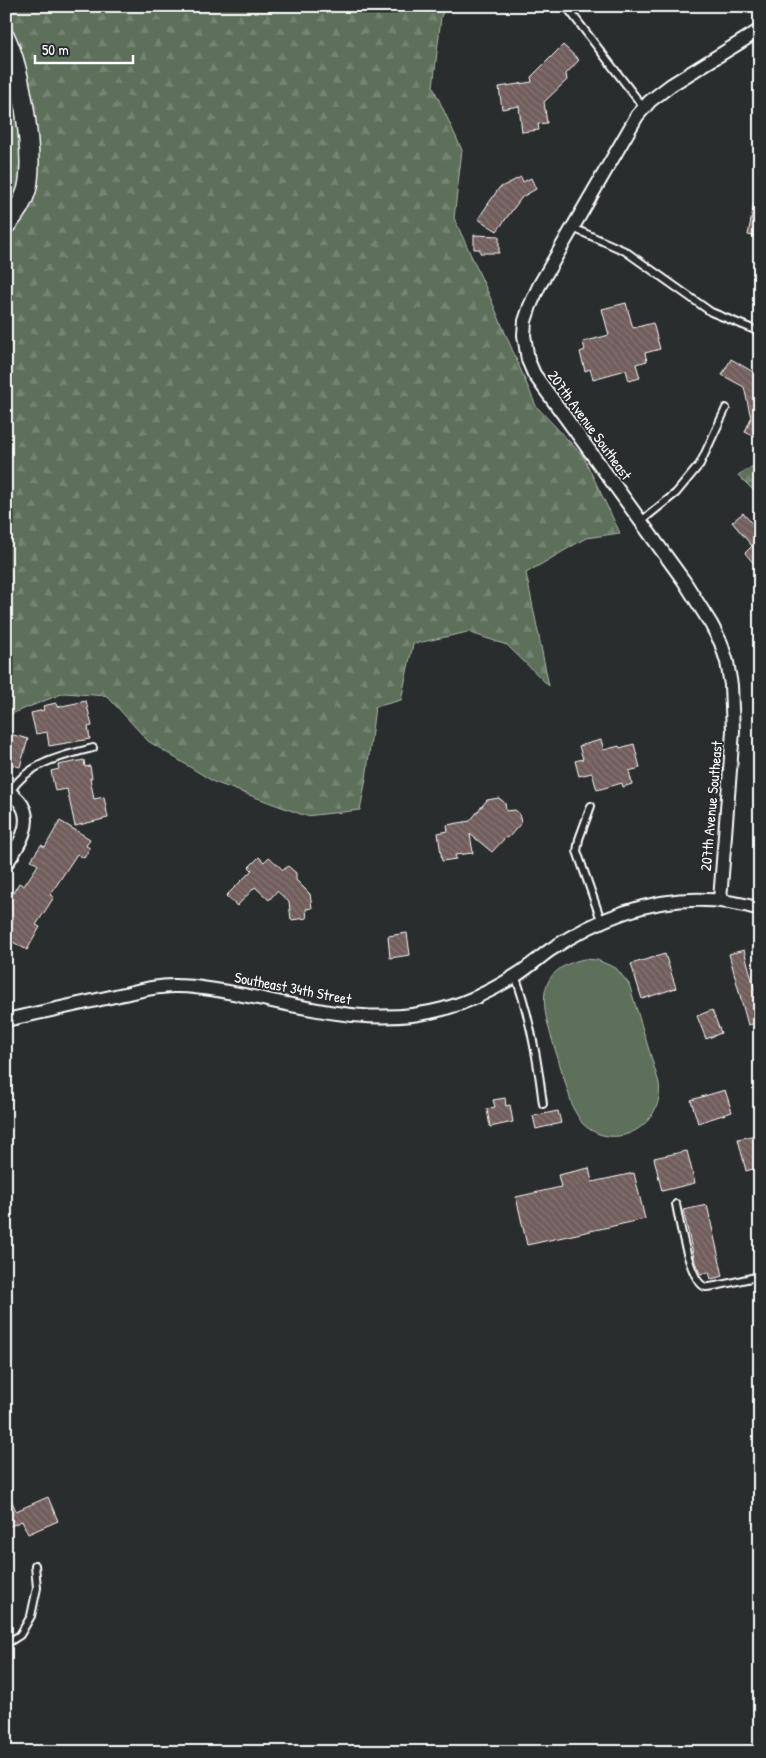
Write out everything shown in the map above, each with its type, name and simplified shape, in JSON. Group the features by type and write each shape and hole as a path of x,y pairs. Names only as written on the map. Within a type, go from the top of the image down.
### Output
{"street":[{"name":"207th Avenue Southeast","path":"720,900 734,732 734,713 726,662 711,624 684,582 534,374 528,360 524,335 530,306 540,286 632,124 644,108 671,85 760,30"},
{"path":"6,38 17,68 30,162 27,189 22,203 15,216 6,225"},
{"path":"6,864 15,851 26,825 25,812 20,803 8,792"},
{"name":"Southeast 34th Street","path":"6,1020 138,991 175,985 198,987 325,1012 357,1016 391,1017 422,1014 470,1000 496,988 577,933 601,920 632,910 662,902 688,900 720,900 760,909"}],"lane":[{"path":"566,6 644,108"},
{"path":"573,228 625,250 710,312 760,332"},
{"path":"640,522 676,493 700,464 726,408"},
{"path":"8,792 18,780 34,768 51,759 93,748"},
{"path":"591,806 577,850 601,920"},
{"path":"515,975 524,1001 538,1066 543,1104"},
{"path":"676,1204 692,1271 698,1283 706,1287 760,1276"},
{"path":"6,1644 20,1635 31,1616 37,1588 35,1565"}],"green space":[{"path":"6,6 445,6 441,17 433,87 462,150 454,218 536,406 583,456 620,533 586,538 526,573 549,686 507,645 468,632 413,644 401,700 375,707 360,810 306,816 214,782 148,741 107,696 64,693 6,716"},
{"path":"760,462 760,497 738,475"},
{"path":"584,959 597,960 616,968 629,984 659,1083 659,1098 654,1111 646,1122 635,1130 623,1135 609,1136 596,1133 580,1120 573,1108 547,1020 545,994 548,982 555,973 567,965"}],"building":[{"path":"563,45 579,60 566,74 567,80 544,102 547,123 538,124 539,130 522,132 519,106 502,109 499,87 532,82 531,77"},
{"path":"521,177 523,182 531,178 536,189 522,197 497,231 478,219 499,188"},
{"path":"755,199 760,199 760,237 748,235"},
{"path":"474,235 499,236 499,253 480,253 480,249 474,249"},
{"path":"626,303 633,328 653,323 660,349 645,353 647,361 636,364 640,378 629,381 626,370 593,379 590,369 585,371 580,352 585,350 583,342 609,335 602,309"},
{"path":"731,359 760,376 760,439 745,432 751,418 744,387 722,375"},
{"path":"743,513 760,533 760,571 745,553 752,546 732,522"},
{"path":"86,701 92,726 88,727 90,739 49,746 47,732 36,734 31,713 44,710 43,706 56,703 57,707"},
{"path":"6,733 28,739 20,767 6,763"},
{"path":"601,740 604,750 634,744 640,768 629,771 632,784 623,787 622,783 597,790 592,773 579,776 575,761 583,759 579,746"},
{"path":"84,760 85,767 90,766 94,799 104,797 108,818 75,826 67,789 55,791 51,771 59,769 58,765"},
{"path":"499,798 505,803 506,811 515,810 519,813 521,823 509,837 505,838 492,852 470,834 473,853 455,855 456,859 442,861 438,833 448,831 447,825 470,821 487,800"},
{"path":"60,821 90,839 86,846 90,848 84,858 77,854 50,895 54,897 36,925 40,927 27,950 6,938 6,910 11,901 9,900 19,883 24,886 38,865 31,860 41,845 45,847"},
{"path":"259,857 264,862 269,857 283,870 288,866 296,873 296,880 310,894 312,908 306,909 307,918 291,920 289,902 277,891 269,900 255,887 237,906 226,896 252,870 249,867"},
{"path":"407,933 410,955 390,958 388,936"},
{"path":"744,950 760,1009 760,1022 748,1025 729,954"},
{"path":"665,954 676,988 642,999 631,964"},
{"path":"712,1010 721,1033 706,1039 697,1016"},
{"path":"725,1090 732,1112 698,1123 691,1100"},
{"path":"505,1098 506,1106 510,1105 513,1122 490,1127 487,1109 495,1107 493,1100"},
{"path":"558,1111 561,1123 536,1129 533,1116"},
{"path":"760,1134 760,1167 746,1171 738,1139"},
{"path":"687,1151 695,1183 662,1191 654,1158"},
{"path":"589,1168 592,1182 634,1173 645,1219 527,1245 516,1197 561,1187 558,1175"},
{"path":"707,1205 723,1276 711,1279 709,1272 700,1274 695,1262 683,1210"},
{"path":"6,1488 16,1511 48,1497 58,1521 28,1534 22,1521 6,1528"}]}
